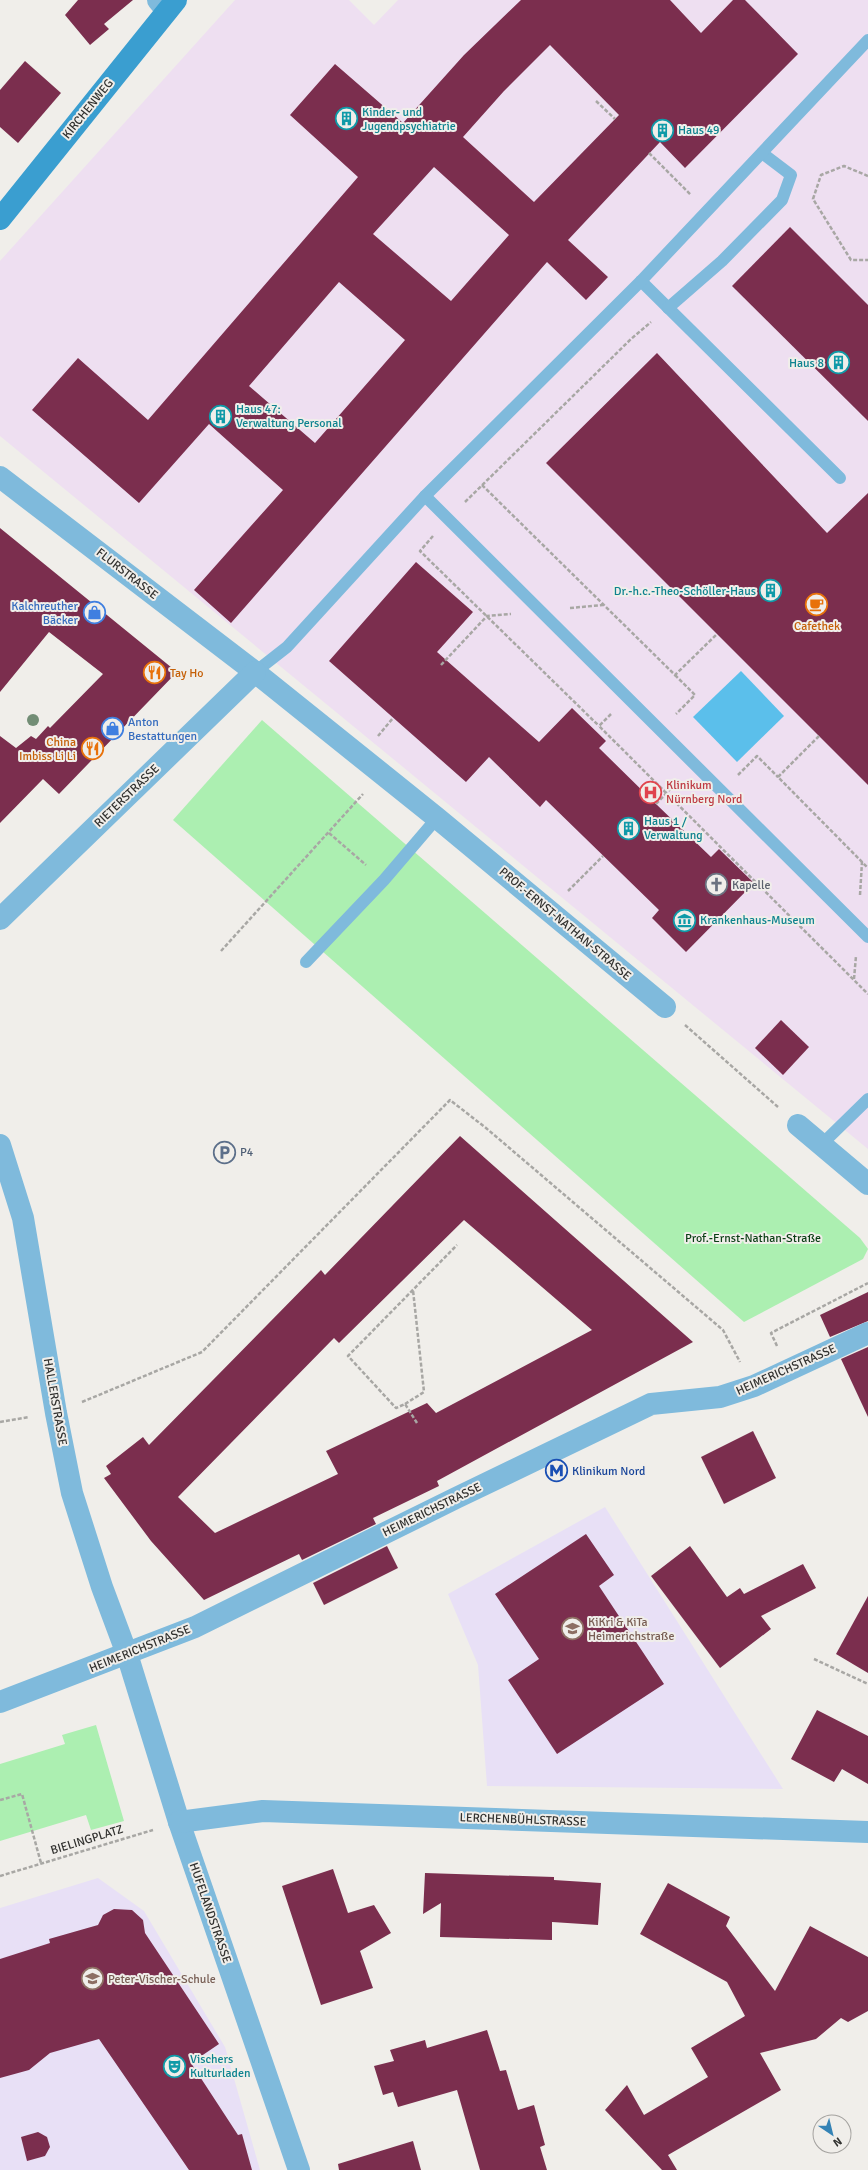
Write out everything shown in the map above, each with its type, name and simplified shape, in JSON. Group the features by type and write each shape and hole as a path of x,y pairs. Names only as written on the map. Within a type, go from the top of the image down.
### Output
{"street":[{"name":"KIRCHENWEG","path":"0,219 167,4"},
{"name":"FLURSTRASSE","path":"0,477 255,672"},
{"name":"PROF.-ERNST-NATHAN-STRASSE","path":"255,672 380,774 437,818 665,1007"},
{"name":"RIETERSTRASSE","path":"0,919 255,672"},
{"path":"798,1125 868,1184"},
{"name":"HALLERSTRASSE","path":"0,1145 5,1156 23,1218 56,1413 72,1493 102,1588 127,1654"},
{"name":"HEIMERICHSTRASSE","path":"0,1702 195,1627 456,1498 652,1404 720,1397 754,1386 868,1333"},
{"name":"HUFELANDSTRASSE","path":"127,1654 179,1822 299,2170"},
{"name":"LERCHENBÜHLSTRASSE","path":"179,1822 263,1811 868,1832"}],"lane":[{"path":"255,672 287,647 424,496 641,281 868,40"},
{"path":"668,308 722,261 782,200 792,175 762,153"},
{"path":"641,281 840,478"},
{"path":"424,496 868,937"},
{"path":"306,962 384,880 437,818"},
{"path":"822,1144 868,1099"}],"path":[{"path":"596,101 615,119"},
{"path":"649,153 707,210"},
{"path":"868,176 844,166 821,175 813,199 851,260 868,260"},
{"path":"668,308 631,339 448,519 420,551 868,994"},
{"path":"482,485 695,695 676,714 681,719"},
{"path":"441,665 487,616"},
{"path":"675,675 717,634"},
{"path":"598,726 626,697"},
{"path":"778,777 819,736"},
{"path":"732,770 738,775 757,756 868,868"},
{"path":"221,952 329,833 380,774"},
{"path":"656,804 680,779"},
{"path":"329,833 384,880"},
{"path":"548,910 603,856"},
{"path":"665,1007 798,1125"},
{"path":"56,1413 202,1352 450,1100 486,1128 723,1330 754,1386"},
{"path":"413,1290 424,1392 396,1408 348,1356 457,1245"},
{"path":"780,1351 771,1334 868,1283"},
{"path":"405,1404 417,1423"},
{"path":"814,1659 868,1684"},
{"path":"0,1800 22,1794 41,1863"},
{"name":"BIELINGPLATZ","path":"0,1876 179,1822"}],"shaded area":[{"name":"Klinikum Nürnberg Nord","path":"235,0 349,0 374,25 398,0 868,0 868,1149 0,436 0,261"},
{"name":"KiKri & KiTa Heimerichstraße","path":"605,1507 783,1789 487,1786 478,1665 448,1594"},
{"name":"Peter-Vischer-Schule","path":"98,1878 144,1911 225,2047 260,2170 0,2170 0,1908"}],"green space":[{"name":"Prof.-Ernst-Nathan-Straße","path":"262,720 860,1238 868,1249 863,1259 744,1322 173,820"},
{"path":"96,1725 124,1821 91,1830 86,1815 0,1841 0,1764 65,1744 62,1735"}],"water":[{"path":"741,671 784,716 737,762 693,717"}],"building":[{"path":"78,0 133,0 104,24 109,29 90,45 65,15"},
{"path":"521,0 670,0 701,33 733,0 745,0 798,54 685,168 660,142 568,240 608,277 586,300 547,262 231,623 194,590 283,490 209,424 139,503 32,410 78,358 148,420 358,177 290,115 335,64 403,123 464,55","holes":["550,45 619,115 534,202 463,137 504,91","434,167 509,235 451,301 373,234","339,282 405,340 315,443 249,386"]},
{"path":"25,61 61,93 18,143 0,127 0,90"},
{"name":"Haus 8","path":"790,227 868,305 868,421 732,286"},
{"name":"Dr.-h.c.-Theo-Schöller-Haus","path":"657,353 827,533 868,493 868,785 546,463"},
{"path":"0,528 177,672 59,794 43,779 0,823 0,736 16,748 31,736 36,739 48,726 50,728 103,674 49,632 0,692"},
{"path":"416,562 473,612 437,652 539,742 572,708 606,741 599,748 711,857 719,849 754,883 686,952 652,918 659,910 546,800 540,807 489,757 466,782 329,661"},
{"path":"781,1020 809,1047 783,1075 755,1048"},
{"path":"460,1136 693,1342 437,1481 439,1486 373,1518 376,1524 302,1560 299,1554 204,1600 151,1541 104,1478 111,1474 106,1466 143,1437 149,1445 321,1270 325,1275","holes":["464,1220 592,1330 436,1413 427,1403 326,1451 338,1474 215,1533 178,1497 334,1338 339,1343"]},
{"path":"868,1292 868,1321 830,1337 820,1315"},
{"path":"868,1347 868,1417 841,1359"},
{"path":"753,1431 776,1478 724,1504 701,1457"},
{"path":"586,1534 614,1575 599,1586 664,1684 557,1754 508,1680 539,1659 495,1594"},
{"path":"387,1546 398,1568 324,1605 313,1583"},
{"path":"690,1546 727,1597 740,1588 744,1594 803,1564 816,1588 761,1616 771,1629 720,1668 651,1576"},
{"path":"868,1596 868,1673 836,1654"},
{"path":"817,1710 868,1736 868,1784 842,1769 834,1782 791,1759"},
{"path":"333,1869 348,1913 374,1905 391,1933 360,1951 373,1988 321,2005 282,1886"},
{"path":"425,1873 554,1877 554,1880 601,1883 598,1925 552,1922 552,1940 440,1937 441,1903 423,1914"},
{"path":"668,1883 730,1917 726,1926 775,1991 810,1926 868,1957 868,2011 848,2022 841,2018 816,2039 760,2053 781,2090 668,2155 677,2170 662,2170 605,2110 627,2085 644,2115 708,2077 691,2048 745,2016 727,1982 640,1934"},
{"path":"114,1909 132,1910 143,1920 145,1933 219,2044 191,2063 238,2135 242,2134 252,2170 189,2170 99,2039 50,2053 29,2070 0,2078 0,1959 50,1943 49,1939 98,1925 103,1915"},
{"path":"487,2030 500,2071 506,2070 518,2110 534,2105 545,2145 540,2147 547,2170 480,2170 457,2090 398,2107 393,2092 383,2095 374,2066 394,2061 390,2050 425,2040 427,2048"},
{"path":"38,2132 47,2137 50,2147 45,2156 27,2161 21,2137"},
{"path":"413,2141 421,2170 339,2170 338,2164"}],"place":[{"name":"Kinder- und Jugendpsychiatrie","path":"346,119"},
{"name":"Haus 49","path":"663,130"},
{"name":"Haus 8","path":"839,363"},
{"name":"Haus 47: Verwaltung Personal","path":"220,416"},
{"name":"Dr.-h.c.-Theo-Schöller-Haus","path":"771,591"},
{"name":"Cafethek","path":"817,605"},
{"name":"Kalchreuther Bäcker","path":"94,613"},
{"name":"Tay Ho","path":"154,673"},
{"name":"Anton Bestattungen","path":"113,729"},
{"name":"China Imbiss Li Li","path":"92,749"},
{"name":"Klinikum Nürnberg Nord","path":"651,792"},
{"name":"Haus 1 / Verwaltung","path":"628,828"},
{"name":"Kapelle","path":"717,885"},
{"name":"Krankenhaus-Museum","path":"684,920"},
{"name":"P4","path":"225,1152"},
{"name":"Klinikum Nord","path":"557,1471"},
{"name":"KiKri & KiTa Heimerichstraße","path":"572,1629"},
{"name":"Peter-Vischer-Schule","path":"92,1979"},
{"name":"Vischers Kulturladen","path":"175,2066"}]}
